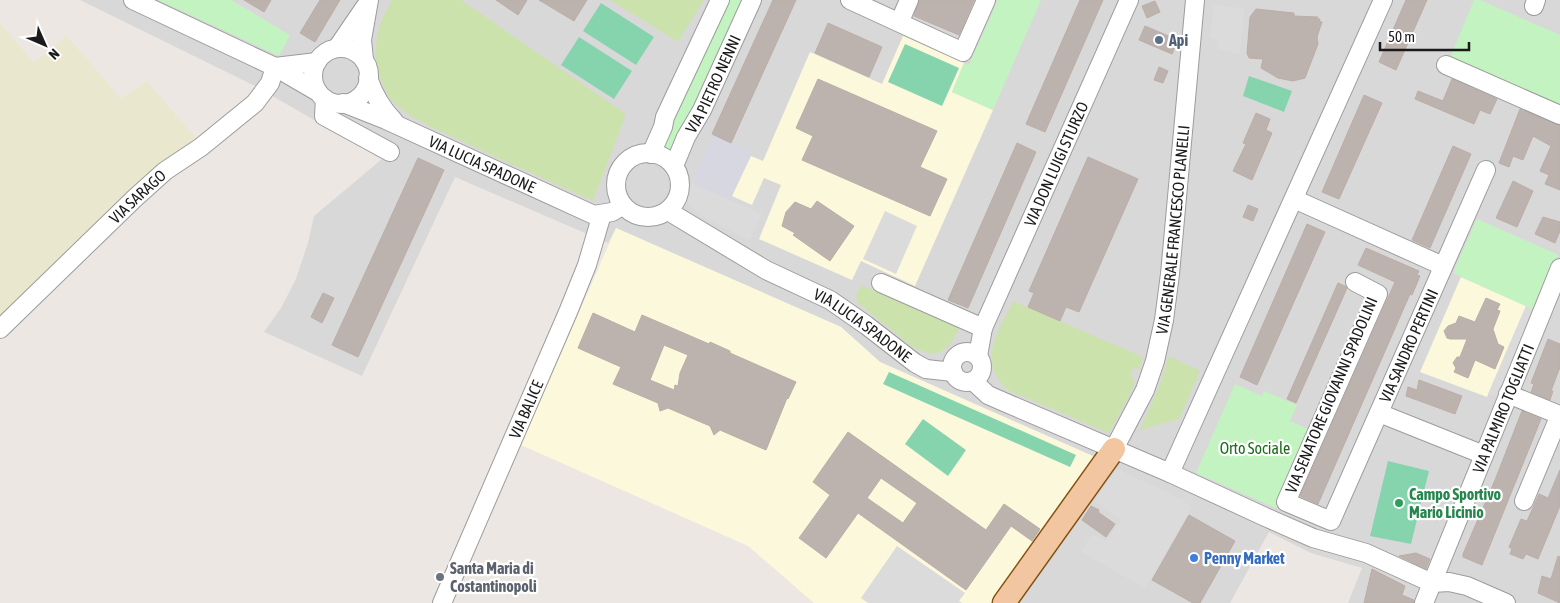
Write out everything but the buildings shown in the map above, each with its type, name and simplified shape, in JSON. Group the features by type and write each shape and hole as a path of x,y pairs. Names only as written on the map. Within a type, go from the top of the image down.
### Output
{"main road":[{"path":"1004,603 1114,449"}],"street":[{"path":"133,0 275,67 334,102 343,103 350,102 360,95 367,84 368,69 364,60 362,40 369,0"},
{"path":"337,48 369,0"},
{"name":"VIA PIETRO NENNI","path":"651,154 663,127 665,117 720,0"},
{"name":"VIA PIETRO NENNI","path":"674,166 686,137 702,110 752,0"},
{"path":"850,0 963,52 986,0"},
{"name":"VIA DON LUIGI STURZO","path":"968,365 1129,0"},
{"name":"VIA GENERALE FRANCESCO PLANELLI","path":"1114,449 1145,390 1155,361 1164,320 1170,274 1195,0"},
{"path":"1170,473 1382,0"},
{"path":"364,60 350,49 337,48 326,52 316,62 313,77 322,95 324,116 390,152"},
{"path":"275,67 316,62"},
{"path":"1446,65 1560,115"},
{"name":"VIA SARAGO","path":"0,330 165,171 201,147 255,103 270,83 275,67"},
{"path":"368,78 377,101 385,112 400,126"},
{"name":"VIA LUCIA SPADONE","path":"343,103 400,126 594,215 602,214"},
{"path":"651,154 667,159 674,166 679,177 680,191 674,204 668,211 650,218 636,215 624,207 617,195 616,180 622,167 632,158 651,154"},
{"name":"VIA SANDRO PERTINI","path":"1331,521 1486,170"},
{"path":"1294,199 1442,266"},
{"path":"602,214 612,212 622,206"},
{"name":"VIA LUCIA SPADONE","path":"668,211 766,270 830,300 907,358 926,369 968,365"},
{"name":"VIA BALICE","path":"442,603 568,312 587,265 602,214"},
{"name":"VIA PALMIRO TOGLIATTI","path":"1424,603 1560,268"},
{"name":"VIA SENATORE GIOVANNI SPADOLINI","path":"1331,521 1286,502 1378,294 1355,282"},
{"path":"881,283 983,328"},
{"path":"968,365 984,392 1004,402 1170,473 1313,538 1366,553 1432,583 1449,582 1467,586 1506,603"},
{"path":"1508,394 1558,414 1559,417 1524,501"},
{"path":"1379,414 1484,455"}],"shaded area":[{"path":"80,0 1560,0 1560,603 1348,603 1362,568 1311,553 1269,532 1230,603 992,603 1095,457 880,362 841,327 616,228 608,243 455,177 362,376 264,332 281,308 296,279 308,243 314,216 382,159 255,86"},
{"path":"1214,5 1244,8 1240,54 1219,49 1216,39 1210,38"},
{"path":"903,36 964,63 952,92 993,110 915,286 861,261 852,280 759,239 781,185 764,178 752,205 732,196 751,156 763,161 810,52 882,84"},
{"path":"713,135 752,152 730,200 692,183"},
{"path":"692,183 762,214 750,240 708,220 685,201"},
{"path":"885,211 917,226 896,274 863,259"},
{"path":"616,228 841,327 880,362 1095,457 992,603 814,603 748,546 521,445"},
{"path":"1461,277 1526,306 1487,397 1420,372"},
{"path":"1526,306 1534,310 1498,398 1488,394"},
{"path":"1117,469 1184,500 1184,502 1192,507 1145,588 1081,552 1092,534 1106,541 1121,520 1094,501"},
{"path":"897,546 965,593 959,601 962,603 868,603 861,598"}],"green space":[{"path":"158,0 231,0 290,35 279,56"},
{"path":"392,0 461,0 626,114 593,201 415,119 389,97 378,70 376,49 382,19"},
{"path":"610,0 704,0 678,42"},
{"path":"724,0 747,0 671,156 659,147"},
{"path":"998,0 1041,0 993,110 952,92 964,63 969,65"},
{"path":"1474,0 1480,0 1560,35 1560,105 1450,58"},
{"path":"601,3 654,37 636,65 583,31"},
{"path":"0,23 34,63 67,36 121,99 147,81 198,141 0,331"},
{"path":"579,37 632,71 614,99 561,65"},
{"path":"905,44 959,68 942,106 888,82"},
{"path":"1249,76 1292,91 1284,112 1243,96"},
{"path":"1477,219 1559,255 1534,310 1453,273"},
{"path":"861,285 959,328 954,338 946,348 938,353 932,354 914,348 858,303 856,297"},
{"path":"1013,301 1143,357 1139,369 1133,368 1130,376 1135,380 1131,392 1109,433 1005,388 995,373 992,355 996,336"},
{"path":"1169,356 1200,371 1179,419 1140,430 1160,384"},
{"path":"889,372 1076,455 1070,467 883,384"},
{"name":"Orto Sociale","path":"1235,384 1262,396 1264,391 1297,405 1290,421 1310,430 1276,508 1196,473"},
{"path":"923,419 966,450 948,476 905,444"},
{"name":"Campo Sportivo Mario Licinio","path":"1388,461 1429,471 1411,544 1370,536"}],"place":[{"name":"Api","path":"1159,40"},
{"name":"Campo Sportivo Mario Licinio","path":"1399,503"},
{"name":"Penny Market","path":"1194,558"},
{"name":"Santa Maria di Costantinopoli","path":"440,577"}]}
